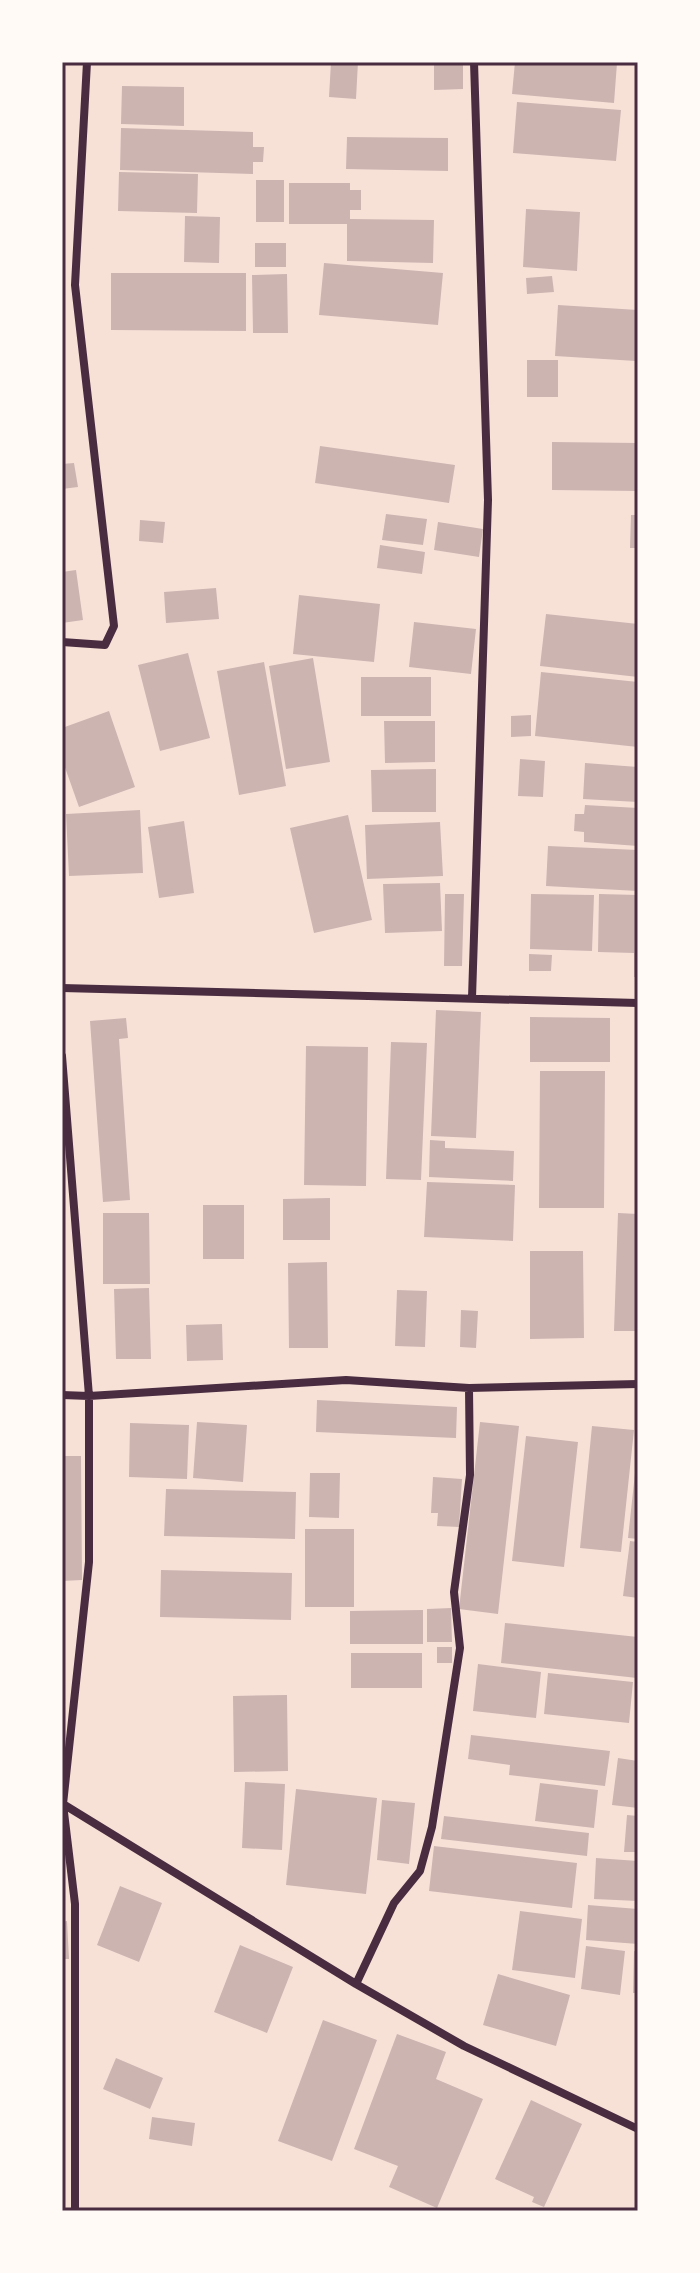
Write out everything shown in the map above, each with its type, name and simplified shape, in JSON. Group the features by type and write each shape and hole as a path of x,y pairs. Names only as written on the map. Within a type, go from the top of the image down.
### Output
{"street":[{"path":"62,642 105,645 114,626 75,285 87,62"},
{"path":"472,998 488,500 474,62"},
{"path":"62,988 638,1003"},
{"path":"62,1056 89,1396 89,1562 63,1804 75,1904 75,2211"},
{"path":"62,1395 89,1396 346,1380 469,1388 638,1384"},
{"path":"356,1984 394,1903 420,1871 432,1827 460,1648 454,1592 470,1475 469,1388"},
{"path":"63,1804 356,1984 464,2046 638,2129"}],"building":[{"path":"331,62 358,62 356,99 329,97"},
{"path":"434,62 463,62 463,89 434,90"},
{"path":"515,62 617,63 614,103 512,94"},
{"path":"122,86 184,87 184,126 121,124"},
{"path":"517,102 621,110 616,161 513,153"},
{"path":"121,128 253,132 253,147 264,147 263,162 253,162 253,174 120,170"},
{"path":"347,137 448,138 448,171 346,169"},
{"path":"119,172 198,174 197,213 118,211"},
{"path":"256,180 284,180 284,222 256,222"},
{"path":"289,183 350,183 350,190 361,190 361,210 350,210 350,219 434,220 433,263 347,261 347,224 289,224"},
{"path":"526,209 580,212 577,271 523,267"},
{"path":"185,216 220,217 219,263 184,262"},
{"path":"255,243 286,243 286,267 255,267"},
{"path":"324,263 443,273 438,325 319,315"},
{"path":"111,273 246,273 246,331 111,330"},
{"path":"287,274 288,333 253,333 252,275"},
{"path":"552,276 554,292 527,294 526,278"},
{"path":"558,305 638,310 636,361 555,356"},
{"path":"527,360 558,360 558,397 527,397"},
{"path":"552,442 638,443 638,491 552,490"},
{"path":"320,446 455,465 449,503 315,483"},
{"path":"74,463 78,487 62,489 62,464"},
{"path":"386,514 427,519 423,545 382,540"},
{"path":"631,515 638,515 638,548 630,548"},
{"path":"140,520 165,522 163,543 139,541"},
{"path":"438,522 483,529 479,557 434,550"},
{"path":"380,545 425,552 422,574 377,568"},
{"path":"76,570 83,620 62,623 62,572"},
{"path":"216,588 219,619 166,623 164,592"},
{"path":"299,595 380,604 374,662 293,654"},
{"path":"546,614 638,624 638,677 540,666"},
{"path":"414,622 476,629 471,674 409,667"},
{"path":"188,653 210,738 160,751 138,665"},
{"path":"313,658 330,762 286,769 269,666"},
{"path":"264,662 286,786 239,795 217,671"},
{"path":"541,672 638,682 638,747 535,736"},
{"path":"361,677 431,677 431,716 361,716"},
{"path":"109,711 135,787 79,807 62,759 62,728"},
{"path":"531,715 531,736 511,737 511,716"},
{"path":"384,721 435,721 435,762 385,763"},
{"path":"520,759 545,761 543,797 518,796"},
{"path":"585,763 638,767 638,802 583,799"},
{"path":"436,769 436,812 372,812 371,770"},
{"path":"585,805 638,808 638,846 584,842 584,832 574,831 575,814 584,814"},
{"path":"140,810 143,873 69,876 66,814"},
{"path":"348,815 372,920 314,933 290,828"},
{"path":"184,821 194,893 159,898 148,827"},
{"path":"440,822 443,876 367,879 365,825"},
{"path":"548,846 638,850 638,891 546,886"},
{"path":"440,883 442,931 385,933 383,884"},
{"path":"445,894 464,894 462,966 444,966"},
{"path":"531,894 594,895 592,951 530,949"},
{"path":"599,894 638,895 638,977 634,977 634,953 598,952"},
{"path":"529,954 552,955 551,971 529,971"},
{"path":"436,1010 481,1012 476,1138 431,1136"},
{"path":"530,1017 610,1018 610,1062 530,1062"},
{"path":"126,1018 128,1038 119,1039 130,1200 103,1202 90,1021"},
{"path":"391,1042 427,1043 421,1180 386,1179"},
{"path":"306,1046 368,1047 366,1186 304,1185"},
{"path":"540,1071 605,1071 604,1208 539,1208"},
{"path":"430,1140 445,1141 445,1148 514,1151 513,1181 429,1177"},
{"path":"427,1182 515,1185 513,1241 424,1237"},
{"path":"330,1198 330,1240 283,1240 283,1199"},
{"path":"203,1205 244,1205 244,1259 203,1259"},
{"path":"103,1213 149,1213 150,1284 103,1284"},
{"path":"618,1213 638,1214 638,1331 614,1331"},
{"path":"530,1251 583,1251 584,1338 530,1339"},
{"path":"327,1262 328,1348 289,1348 288,1263"},
{"path":"149,1288 151,1359 116,1359 114,1289"},
{"path":"397,1290 427,1291 425,1347 395,1346"},
{"path":"461,1310 478,1311 476,1348 460,1347"},
{"path":"222,1324 223,1360 187,1361 186,1325"},
{"path":"317,1400 457,1407 456,1438 316,1432"},
{"path":"197,1422 247,1425 243,1482 193,1478"},
{"path":"480,1422 519,1426 498,1614 459,1609"},
{"path":"130,1423 189,1425 187,1479 129,1477"},
{"path":"592,1426 634,1430 621,1552 580,1548"},
{"path":"526,1436 578,1442 564,1567 512,1561"},
{"path":"62,1456 81,1456 82,1580 62,1581"},
{"path":"638,1464 638,1539 628,1538"},
{"path":"310,1473 340,1473 339,1518 309,1517"},
{"path":"433,1477 462,1479 459,1527 437,1526 438,1513 431,1513"},
{"path":"166,1489 296,1492 295,1539 164,1536"},
{"path":"305,1529 354,1529 354,1607 305,1607"},
{"path":"630,1541 638,1542 638,1598 623,1596"},
{"path":"161,1570 292,1573 291,1620 160,1617"},
{"path":"451,1608 452,1642 427,1642 427,1609"},
{"path":"423,1610 423,1644 350,1644 350,1611"},
{"path":"505,1623 638,1637 637,1678 501,1663"},
{"path":"437,1647 452,1647 452,1663 437,1663"},
{"path":"351,1653 422,1653 422,1688 351,1688"},
{"path":"478,1664 541,1672 536,1718 473,1711"},
{"path":"548,1673 633,1682 629,1723 544,1714"},
{"path":"287,1695 288,1771 234,1772 233,1696"},
{"path":"471,1735 610,1751 605,1786 509,1775 510,1765 468,1759"},
{"path":"618,1758 638,1761 638,1808 612,1805"},
{"path":"245,1782 285,1784 282,1850 242,1848"},
{"path":"540,1783 598,1790 594,1828 535,1821"},
{"path":"296,1789 377,1798 366,1894 286,1885"},
{"path":"382,1800 415,1803 409,1864 377,1860"},
{"path":"627,1815 638,1816 638,1852 624,1852"},
{"path":"444,1816 589,1833 587,1856 441,1839"},
{"path":"434,1846 577,1863 572,1908 429,1891"},
{"path":"596,1858 638,1861 638,1901 594,1899"},
{"path":"120,1886 162,1903 139,1962 97,1945"},
{"path":"588,1905 638,1909 638,1944 586,1940"},
{"path":"520,1911 582,1919 575,1978 512,1970"},
{"path":"67,1921 69,1959 62,1959 62,1922"},
{"path":"240,1945 293,1967 267,2033 214,2012"},
{"path":"586,1946 625,1951 620,1995 581,1989"},
{"path":"634,1951 638,1952 638,1993 633,1993"},
{"path":"498,1974 570,1995 556,2046 483,2025"},
{"path":"323,2020 377,2040 332,2161 278,2141"},
{"path":"397,2034 446,2052 436,2079 483,2099 437,2208 389,2187 398,2166 354,2149"},
{"path":"116,2058 163,2078 150,2109 103,2089"},
{"path":"531,2100 582,2124 544,2207 532,2202 534,2197 495,2179"},
{"path":"152,2117 195,2123 192,2146 149,2139"}]}
